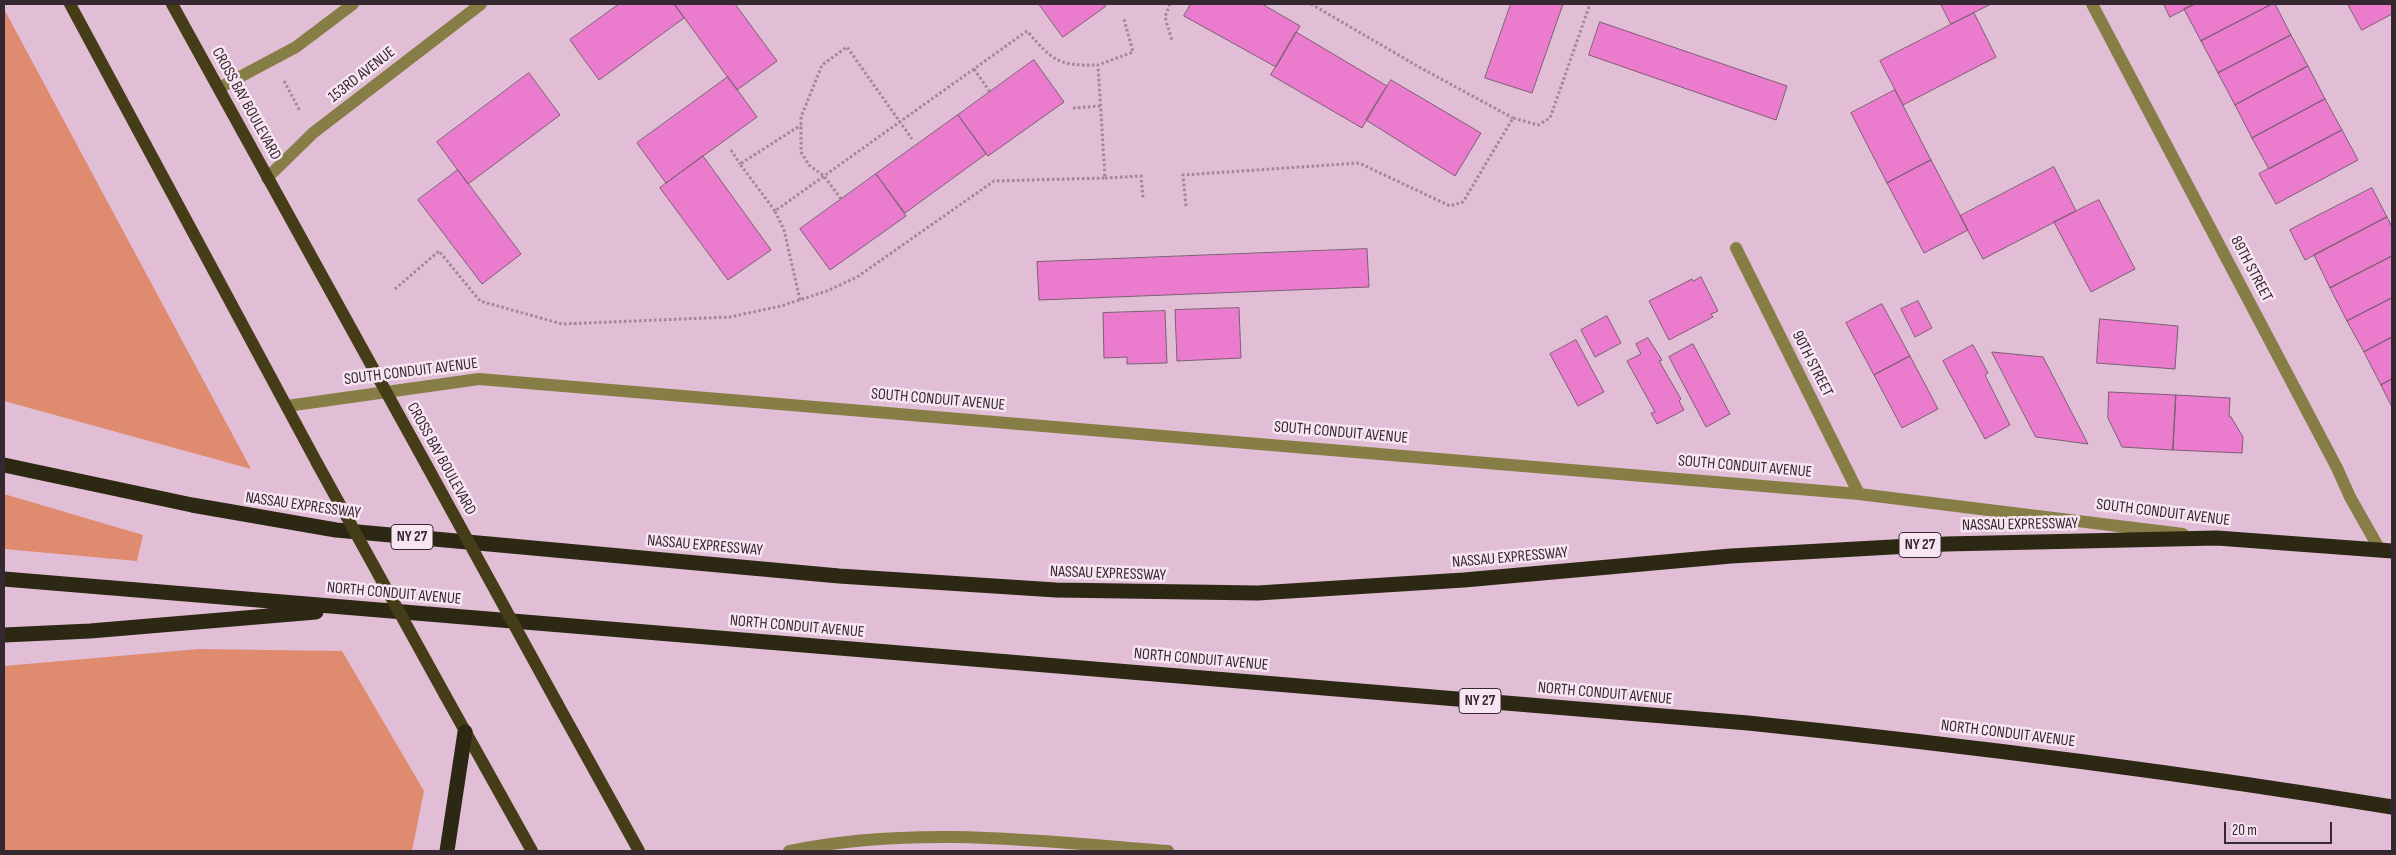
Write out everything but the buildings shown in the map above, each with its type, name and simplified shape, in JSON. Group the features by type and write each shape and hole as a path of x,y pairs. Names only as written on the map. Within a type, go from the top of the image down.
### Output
{"highway":[{"name":"NASSAU EXPRESSWAY","path":"4,465 192,506 336,530 839,576 1056,590 1258,593 1464,580 1835,548 2217,538"},
{"name":"SOUTH CONDUIT AVENUE","path":"2217,538 2386,550"},
{"name":"NORTH CONDUIT AVENUE","path":"4,579 1757,724 2130,767 2392,806"},
{"path":"4,634 90,630 361,608"},
{"path":"447,851 465,732"}],"main road":[{"path":"70,4 317,463 532,851"},
{"name":"CROSS BAY BOULEVARD","path":"172,4 639,851"}],"street":[{"path":"218,88 296,46 353,4"},
{"name":"153RD AVENUE","path":"268,178 313,133 481,4"},
{"name":"89TH STREET","path":"2092,4 2337,468 2350,497 2386,550"},
{"name":"90TH STREET","path":"1736,248 1859,494"},
{"name":"SOUTH CONDUIT AVENUE","path":"287,406 479,379 1859,494 2217,538"},
{"path":"788,851 867,840 958,836 1168,851"}],"path":[{"path":"1170,4 1165,17 1172,41"},
{"path":"1311,4 1419,67 1513,118 1538,125 1550,118 1590,4"},
{"path":"775,211 1027,31 1048,56 1070,66 1098,65 1133,52 1124,19"},
{"path":"841,199 824,176 809,165 802,152 801,117 822,65 847,47 912,140"},
{"path":"1098,65 1105,178"},
{"path":"974,69 990,92"},
{"path":"284,82 303,116"},
{"path":"1073,108 1100,106"},
{"path":"1186,206 1184,175 1359,163 1450,206 1463,202 1513,118"},
{"path":"740,164 801,124"},
{"path":"731,150 775,211 784,230 800,300"},
{"path":"395,289 439,252 480,301 562,324 730,317 782,306 827,291 857,277 994,181 1141,176 1143,198"}],"shaded area":[{"path":"4,9 251,469 4,401"},
{"path":"4,494 143,535 137,561 4,549"},
{"path":"199,649 342,651 424,791 412,851 4,851 4,666"}]}
